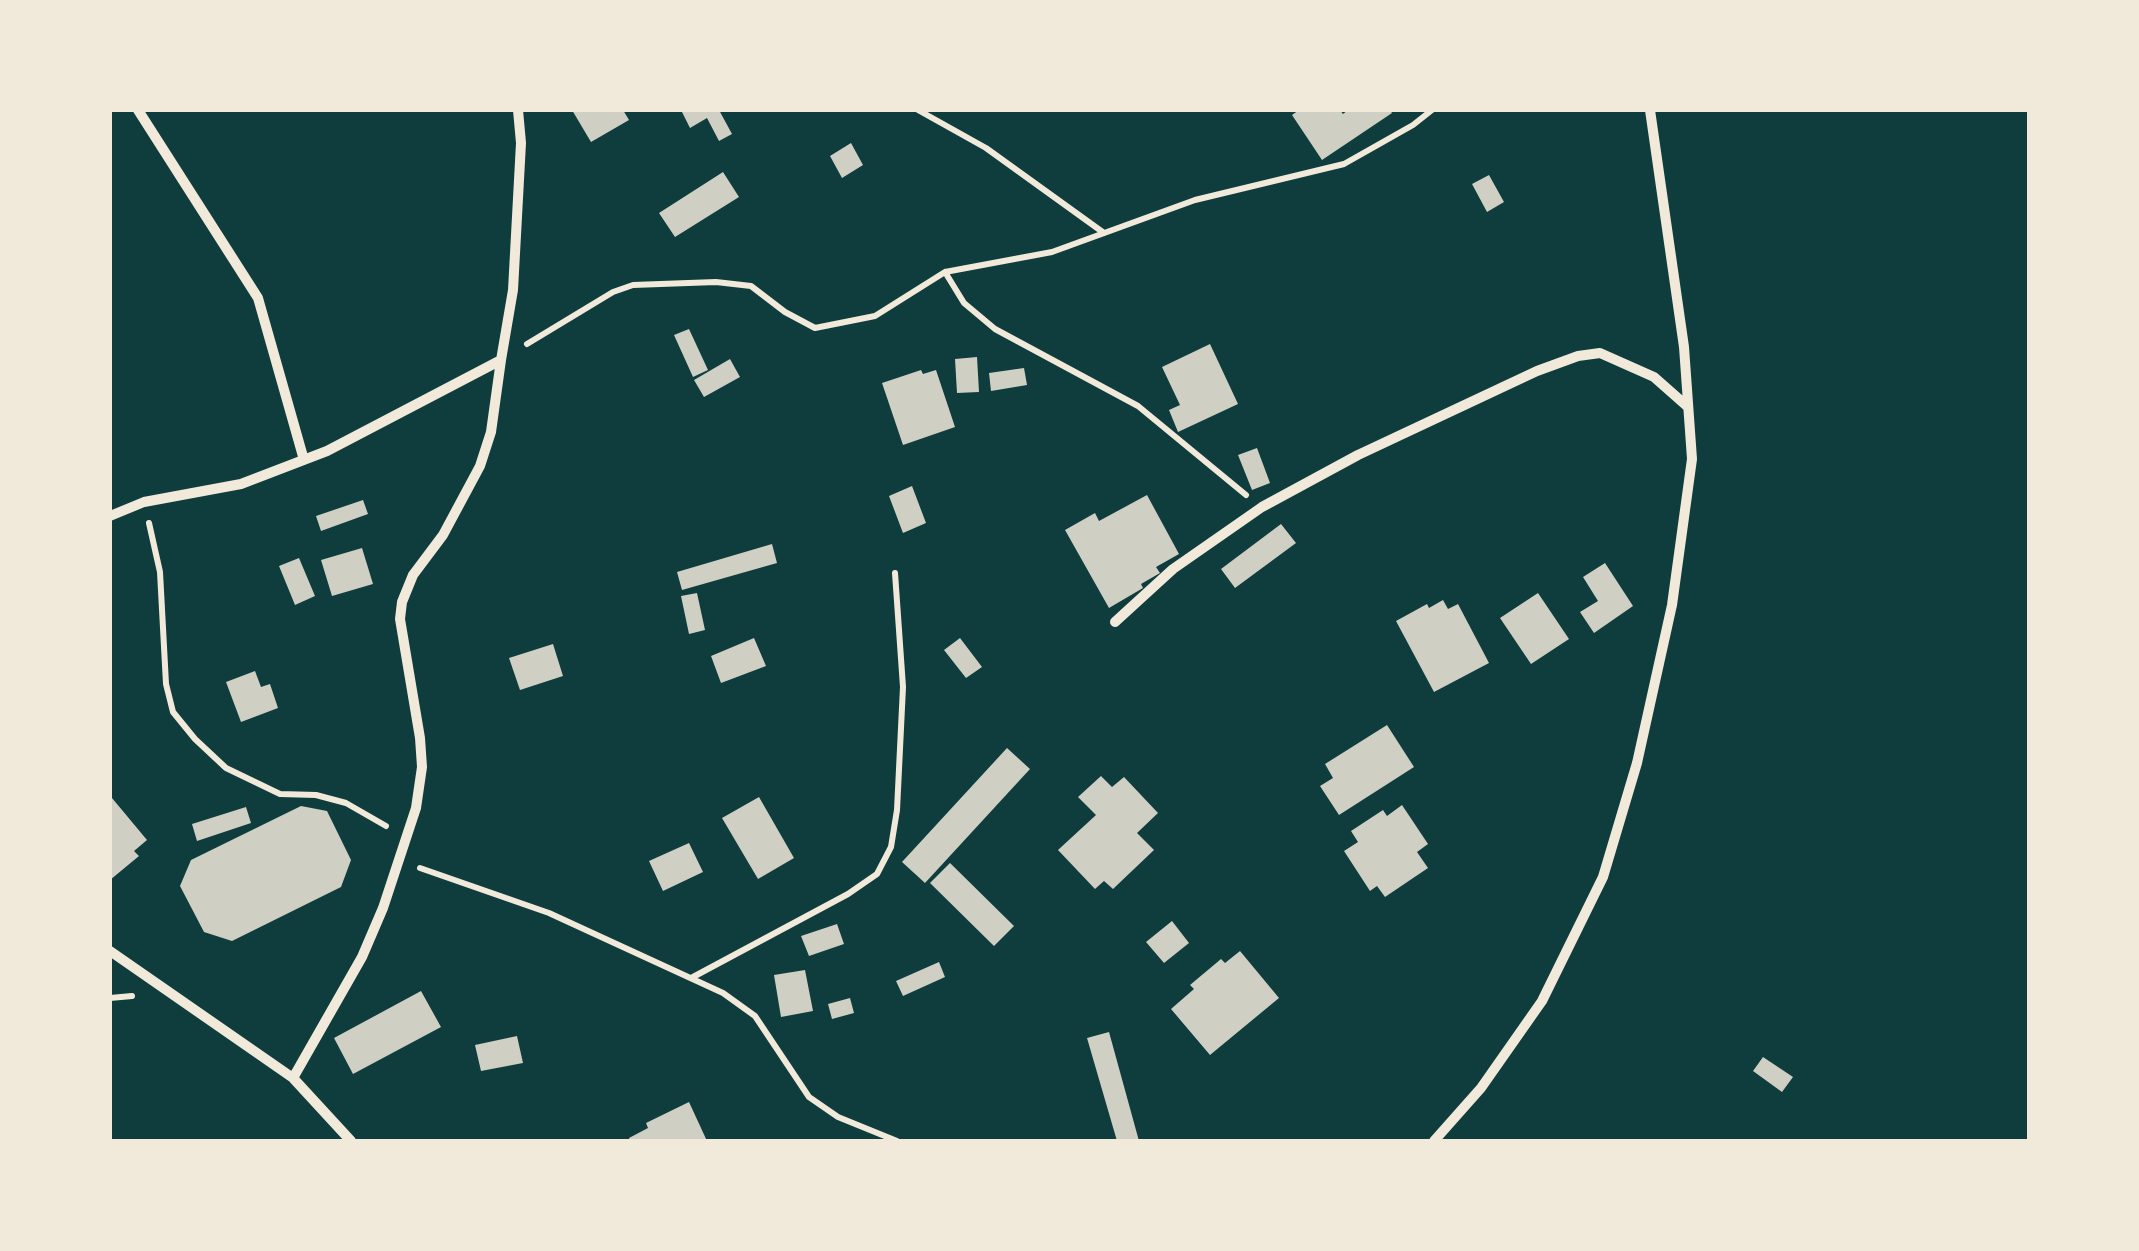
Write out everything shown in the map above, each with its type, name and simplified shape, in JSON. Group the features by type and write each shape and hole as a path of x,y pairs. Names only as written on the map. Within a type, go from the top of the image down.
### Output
{"street":[{"path":"138,110 258,298 304,460"},
{"path":"293,1078 362,957 400,861 416,808 422,767 414,691 400,619 402,602 414,575 443,535 480,466 491,432 513,290 521,142 518,110"},
{"path":"1434,1141 1481,1088 1542,1002 1603,877 1637,763 1672,605 1692,459 1684,347 1650,110"},
{"path":"1115,622 1173,570 1262,507 1433,418 1536,370 1600,353 1654,377 1688,407"},
{"path":"110,516 144,502 241,484 304,460 501,360"},
{"path":"110,950 293,1078 351,1141"}],"path":[{"path":"918,110 986,148 1105,234"},
{"path":"501,360 613,292 634,285 716,282 751,286 785,312 815,328 875,316 944,272 1052,252 1195,200 1344,164 1432,110"},
{"path":"944,272 964,303 995,329 1138,406 1262,507"},
{"path":"144,502 160,572 166,684 173,712 195,740 226,768 280,794 346,802 406,840"},
{"path":"692,977 848,894 876,874 891,847 897,810 903,687 894,574"},
{"path":"400,861 549,913 723,992 755,1016 809,1096 838,1117 897,1141"}],"building":[{"path":"572,110 623,110 629,120 591,142"},
{"path":"681,110 719,110 732,134 719,141 707,118 690,128"},
{"path":"1299,110 1392,113 1322,160 1292,115"},
{"path":"851,143 863,165 842,178 830,156"},
{"path":"723,172 739,197 675,237 659,213"},
{"path":"1489,175 1504,202 1487,212 1472,184"},
{"path":"689,329 708,370 693,377 674,335"},
{"path":"1210,344 1238,404 1178,432 1169,410 1180,405 1162,367"},
{"path":"977,357 979,392 957,393 955,359"},
{"path":"730,359 740,377 704,397 694,380"},
{"path":"1024,368 1027,385 991,391 989,373"},
{"path":"921,370 923,374 936,370 955,427 903,445 882,383"},
{"path":"1257,448 1270,483 1252,490 1238,455"},
{"path":"912,486 926,523 903,533 889,496"},
{"path":"1147,495 1179,554 1156,567 1160,573 1141,584 1143,588 1109,608 1065,530 1095,513 1099,521"},
{"path":"363,500 368,514 321,531 316,516"},
{"path":"1281,524 1296,543 1235,588 1221,569"},
{"path":"772,544 777,563 682,590 677,572"},
{"path":"362,548 373,584 332,596 321,560"},
{"path":"299,558 315,596 295,605 279,566"},
{"path":"1605,563 1633,606 1594,633 1580,612 1598,601 1583,577"},
{"path":"697,593 705,630 689,634 681,596"},
{"path":"1538,593 1569,639 1531,664 1500,618"},
{"path":"1443,600 1448,609 1458,604 1489,663 1434,692 1396,621"},
{"path":"754,638 766,666 721,683 711,656"},
{"path":"960,638 982,667 966,678 944,650"},
{"path":"553,644 563,676 520,690 509,658"},
{"path":"255,671 261,687 270,684 278,708 241,722 226,682"},
{"path":"1387,725 1414,767 1339,815 1320,786 1333,778 1325,764"},
{"path":"1007,748 1030,769 925,883 902,862"},
{"path":"1101,776 1112,787 1124,777 1158,813 1137,833 1154,850 1113,889 1104,881 1095,889 1058,850 1096,815 1078,797"},
{"path":"759,797 794,858 758,879 722,818"},
{"path":"112,798 147,840 134,851 139,856 110,880"},
{"path":"1402,805 1428,844 1417,852 1428,868 1385,897 1377,886 1370,891 1344,851 1358,842 1351,831 1383,810 1387,816"},
{"path":"301,806 327,811 351,860 341,887 232,941 204,932 180,886 191,860"},
{"path":"246,807 251,823 197,841 192,824"},
{"path":"689,843 703,872 663,891 649,861"},
{"path":"950,863 1014,926 994,946 930,883"},
{"path":"1172,921 1189,943 1164,963 1146,942"},
{"path":"837,924 844,944 809,956 801,936"},
{"path":"1240,951 1279,998 1210,1055 1171,1009 1194,989 1190,985 1221,959 1225,963"},
{"path":"939,962 945,977 903,996 896,981"},
{"path":"805,970 813,1011 781,1017 774,975"},
{"path":"421,991 441,1027 353,1074 334,1038"},
{"path":"850,998 854,1013 832,1019 828,1004"},
{"path":"1109,1032 1139,1141 1117,1141 1087,1038"},
{"path":"517,1036 523,1063 481,1071 475,1045"},
{"path":"1763,1057 1793,1077 1782,1092 1753,1071"},
{"path":"689,1102 707,1141 630,1141 629,1138 648,1128 646,1123"}]}
